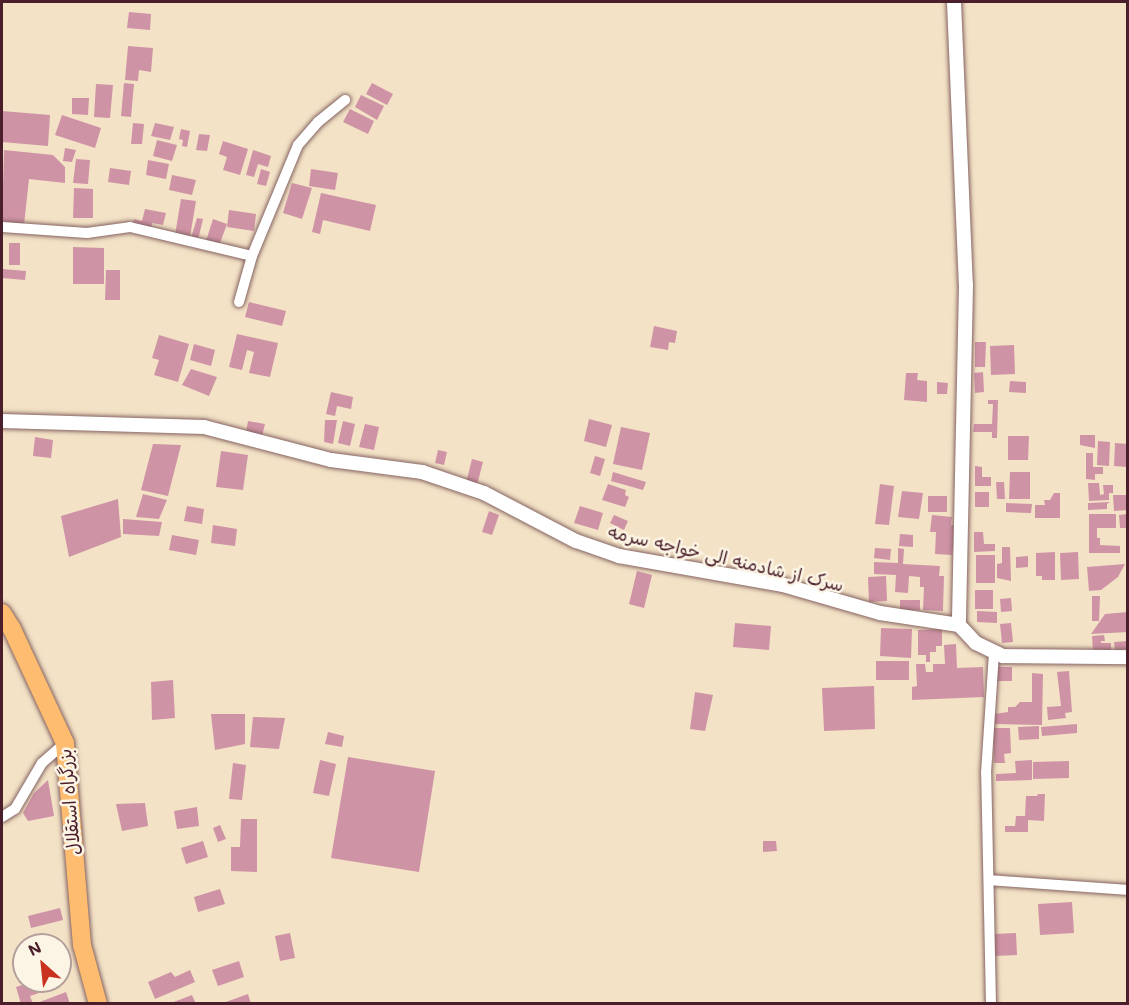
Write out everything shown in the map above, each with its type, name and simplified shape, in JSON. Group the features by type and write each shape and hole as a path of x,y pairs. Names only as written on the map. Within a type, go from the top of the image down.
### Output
{"highway":[{"name":"بزرگراه استقلال","path":"2,613 12,629 65,742 82,945 98,1004"}],"street":[{"path":"954,2 966,285 959,625 976,643 1003,656 1128,657"},
{"path":"239,302 252,256 298,145 318,122 345,100"},
{"path":"2,227 87,233 130,226 252,256"},
{"name":"سرک از شادمنه الی خواجه سرمه","path":"2,421 204,427 331,460 422,472 484,493 576,541 620,556 783,585 880,613 959,625"},
{"path":"991,1004 986,773 994,653"},
{"path":"2,817 15,809 42,763 65,742"},
{"path":"989,880 1128,890"}],"building":[{"path":"129,12 151,14 150,30 127,28"},
{"path":"128,46 153,48 151,72 139,70 138,81 125,80"},
{"path":"124,83 134,84 131,117 121,116"},
{"path":"372,83 393,94 387,105 366,94"},
{"path":"96,84 113,85 110,118 94,117"},
{"path":"361,95 384,106 377,120 355,107"},
{"path":"72,98 89,98 88,115 72,114"},
{"path":"350,109 374,121 368,134 343,122"},
{"path":"2,111 50,115 48,146 2,142"},
{"path":"62,115 101,128 95,148 55,135"},
{"path":"133,123 144,124 142,144 131,144"},
{"path":"155,123 174,127 170,140 151,136"},
{"path":"181,129 190,131 187,147 182,146 183,140 179,139"},
{"path":"199,134 210,135 207,151 196,150"},
{"path":"157,140 177,145 172,161 153,156"},
{"path":"223,141 248,149 240,175 223,170 227,157 219,154"},
{"path":"65,148 76,150 72,162 63,161"},
{"path":"4,150 53,155 65,167 65,183 29,179 24,225 2,221"},
{"path":"253,150 271,156 268,167 258,164 254,177 246,175"},
{"path":"76,159 90,160 88,184 73,183"},
{"path":"148,160 169,164 166,179 146,175"},
{"path":"110,168 131,171 129,185 108,182"},
{"path":"261,169 270,172 266,186 257,184"},
{"path":"311,169 338,173 335,190 309,186"},
{"path":"172,175 196,180 192,195 169,190"},
{"path":"292,183 312,188 302,219 283,213"},
{"path":"74,188 93,189 93,218 73,218"},
{"path":"321,193 376,205 370,231 323,220 320,234 312,232"},
{"path":"181,199 196,201 190,237 175,235"},
{"path":"145,209 166,213 163,225 152,223 151,231 132,227 134,219 142,221"},
{"path":"229,210 256,214 254,231 227,227"},
{"path":"197,218 203,219 198,240 191,238"},
{"path":"213,219 227,224 219,246 206,241"},
{"path":"9,243 20,243 20,265 9,265"},
{"path":"73,247 104,248 104,284 73,284"},
{"path":"3,269 26,271 25,280 2,278"},
{"path":"106,270 120,270 120,300 105,300"},
{"path":"249,302 286,311 282,326 245,317"},
{"path":"654,326 677,331 675,343 669,342 668,350 650,347"},
{"path":"237,334 278,343 270,377 249,373 254,352 247,350 242,370 229,367"},
{"path":"159,335 189,344 178,382 154,375 159,360 152,358"},
{"path":"975,342 986,342 985,367 975,367"},
{"path":"194,344 215,350 211,366 190,360"},
{"path":"1014,345 1015,374 991,375 990,346"},
{"path":"191,369 217,377 209,396 182,385"},
{"path":"983,372 984,392 975,393 974,373"},
{"path":"906,373 918,373 917,380 927,381 927,402 904,400"},
{"path":"1010,381 1026,382 1026,393 1009,392"},
{"path":"937,382 948,383 947,394 937,394"},
{"path":"331,392 353,397 351,409 337,406 335,416 326,414"},
{"path":"988,400 998,400 997,438 992,438 992,432 973,432 974,424 992,424 993,404 988,404"},
{"path":"589,419 612,425 606,447 584,441"},
{"path":"325,420 337,420 333,444 324,442"},
{"path":"248,421 265,424 262,436 246,433"},
{"path":"343,421 355,424 350,446 338,443"},
{"path":"365,424 379,427 374,450 359,447"},
{"path":"621,427 650,433 642,470 613,464"},
{"path":"1080,435 1095,435 1095,448 1080,445"},
{"path":"1008,436 1029,436 1028,460 1008,460"},
{"path":"35,437 53,440 51,458 33,456"},
{"path":"1098,441 1110,442 1109,466 1097,465"},
{"path":"1115,443 1128,444 1127,467 1114,466"},
{"path":"153,444 181,445 168,496 141,490"},
{"path":"438,450 447,452 444,465 435,463"},
{"path":"221,451 248,455 243,490 216,487"},
{"path":"1086,453 1093,453 1093,467 1103,467 1103,474 1095,474 1095,480 1086,479"},
{"path":"595,456 605,459 600,476 590,473"},
{"path":"472,459 483,462 477,485 466,483"},
{"path":"975,466 982,467 982,477 991,477 991,486 975,486"},
{"path":"613,472 646,482 643,490 611,481"},
{"path":"1010,472 1030,472 1030,499 1009,499"},
{"path":"996,482 1004,482 1005,499 997,499"},
{"path":"1088,483 1099,483 1100,495 1104,494 1103,485 1113,485 1113,493 1109,493 1109,500 1089,501"},
{"path":"608,484 626,490 625,495 629,497 625,507 602,500"},
{"path":"880,484 894,486 889,525 875,524"},
{"path":"902,491 923,493 919,519 898,517"},
{"path":"975,492 989,492 989,507 975,507"},
{"path":"1054,493 1060,493 1060,518 1035,518 1035,505 1045,505 1044,500 1050,500"},
{"path":"143,494 167,500 159,519 136,517"},
{"path":"1113,495 1128,495 1128,510 1114,511"},
{"path":"928,496 947,496 947,512 928,512"},
{"path":"118,499 121,537 69,557 61,516"},
{"path":"1110,502 1107,504 1107,509 1088,510 1088,503"},
{"path":"1006,503 1032,504 1031,513 1006,512"},
{"path":"187,506 204,509 202,524 184,521"},
{"path":"580,506 603,513 598,530 574,523"},
{"path":"489,511 499,515 492,535 482,532"},
{"path":"1089,514 1116,514 1116,528 1097,528 1097,538 1100,538 1100,545 1120,546 1120,553 1089,553"},
{"path":"1127,514 1127,528 1120,528 1119,515"},
{"path":"614,515 628,521 624,530 610,523"},
{"path":"932,515 952,517 951,525 956,525 957,549 953,548 952,555 935,554 936,532 930,532"},
{"path":"123,519 162,522 159,536 123,534"},
{"path":"213,525 237,529 235,546 211,543"},
{"path":"974,532 983,532 984,544 995,544 995,551 974,552"},
{"path":"900,534 913,535 913,547 899,546"},
{"path":"172,535 199,540 196,555 169,550"},
{"path":"1002,547 1010,547 1011,581 997,578 997,564 1002,563"},
{"path":"875,548 891,549 890,560 874,558"},
{"path":"898,548 904,549 903,564 940,566 939,576 944,576 943,611 923,610 924,587 920,587 920,577 909,576 908,593 895,592 896,575 874,574 874,562 898,563"},
{"path":"1055,552 1055,580 1042,580 1042,576 1036,576 1036,553"},
{"path":"1078,552 1079,579 1061,580 1060,553"},
{"path":"976,555 995,555 995,583 976,583"},
{"path":"1028,556 1028,567 1016,568 1016,557"},
{"path":"1125,564 1118,577 1101,590 1089,591 1087,567"},
{"path":"637,571 652,575 644,608 629,604"},
{"path":"886,576 887,601 869,602 868,577"},
{"path":"975,590 993,590 993,609 975,609"},
{"path":"1092,596 1100,596 1099,621 1092,621"},
{"path":"1011,598 1012,611 1001,612 1000,599"},
{"path":"900,600 920,600 920,610 900,610"},
{"path":"977,611 997,612 997,623 977,622"},
{"path":"1128,612 1128,632 1091,634 1105,614"},
{"path":"735,623 771,626 769,650 733,647"},
{"path":"1011,623 1013,642 1002,643 1000,624"},
{"path":"881,628 912,629 911,658 880,656"},
{"path":"942,629 942,646 936,646 936,652 930,652 930,662 926,662 926,655 918,655 918,630"},
{"path":"1104,635 1105,641 1101,643 1111,643 1111,650 1093,651 1092,636"},
{"path":"1128,641 1128,649 1115,650 1114,642"},
{"path":"956,644 957,668 983,667 984,697 912,700 912,687 917,686 916,664 925,664 926,672 933,672 933,664 945,664 944,645"},
{"path":"876,661 909,661 909,680 876,680"},
{"path":"995,667 1012,667 1012,681 995,681"},
{"path":"1069,671 1072,712 1065,713 1066,718 1048,720 1047,707 1061,706 1057,672"},
{"path":"1032,673 1043,674 1042,725 994,724 994,714 1008,712 1008,707 1015,707 1020,702 1032,702"},
{"path":"173,680 175,718 152,720 151,682"},
{"path":"874,686 875,729 824,731 822,688"},
{"path":"695,692 713,695 705,731 690,729"},
{"path":"211,714 245,714 245,744 215,750"},
{"path":"253,717 285,718 279,749 250,747"},
{"path":"1077,724 1077,733 1042,736 1041,727"},
{"path":"1039,726 1039,739 1019,740 1018,727"},
{"path":"993,728 1010,728 1011,753 1004,754 1005,763 994,763"},
{"path":"328,732 344,736 342,747 325,744"},
{"path":"348,757 435,771 419,872 331,858"},
{"path":"320,760 336,764 329,796 313,793"},
{"path":"1032,760 1032,780 996,781 996,774 1016,773 1015,761"},
{"path":"1069,761 1069,778 1033,779 1033,762"},
{"path":"233,763 246,765 242,800 229,799"},
{"path":"48,780 54,816 28,821 23,813 34,793"},
{"path":"1045,794 1044,821 1028,820 1028,832 1005,832 1005,826 1015,826 1016,816 1025,816 1026,796 1037,796"},
{"path":"145,803 148,826 122,831 116,804"},
{"path":"197,807 199,826 177,829 174,811"},
{"path":"241,819 257,819 257,872 231,871 231,847 240,847"},
{"path":"220,825 226,839 218,842 213,828"},
{"path":"203,841 208,857 186,864 181,848"},
{"path":"763,841 776,841 777,851 763,852"},
{"path":"220,889 225,904 198,912 194,897"},
{"path":"1072,902 1074,933 1040,935 1038,904"},
{"path":"60,908 63,920 31,928 28,916"},
{"path":"290,933 295,958 280,961 275,936"},
{"path":"1016,933 1017,955 995,956 994,934"},
{"path":"239,961 244,977 218,986 212,970"},
{"path":"190,970 195,982 155,999 148,982 171,972 175,977"},
{"path":"18,993 39,993 30,996 33,1004 21,1004"},
{"path":"66,993 70,1004 37,1004"},
{"path":"248,994 251,1004 223,1004 223,1003"},
{"path":"192,995 196,1004 171,1004 171,1003"}]}
